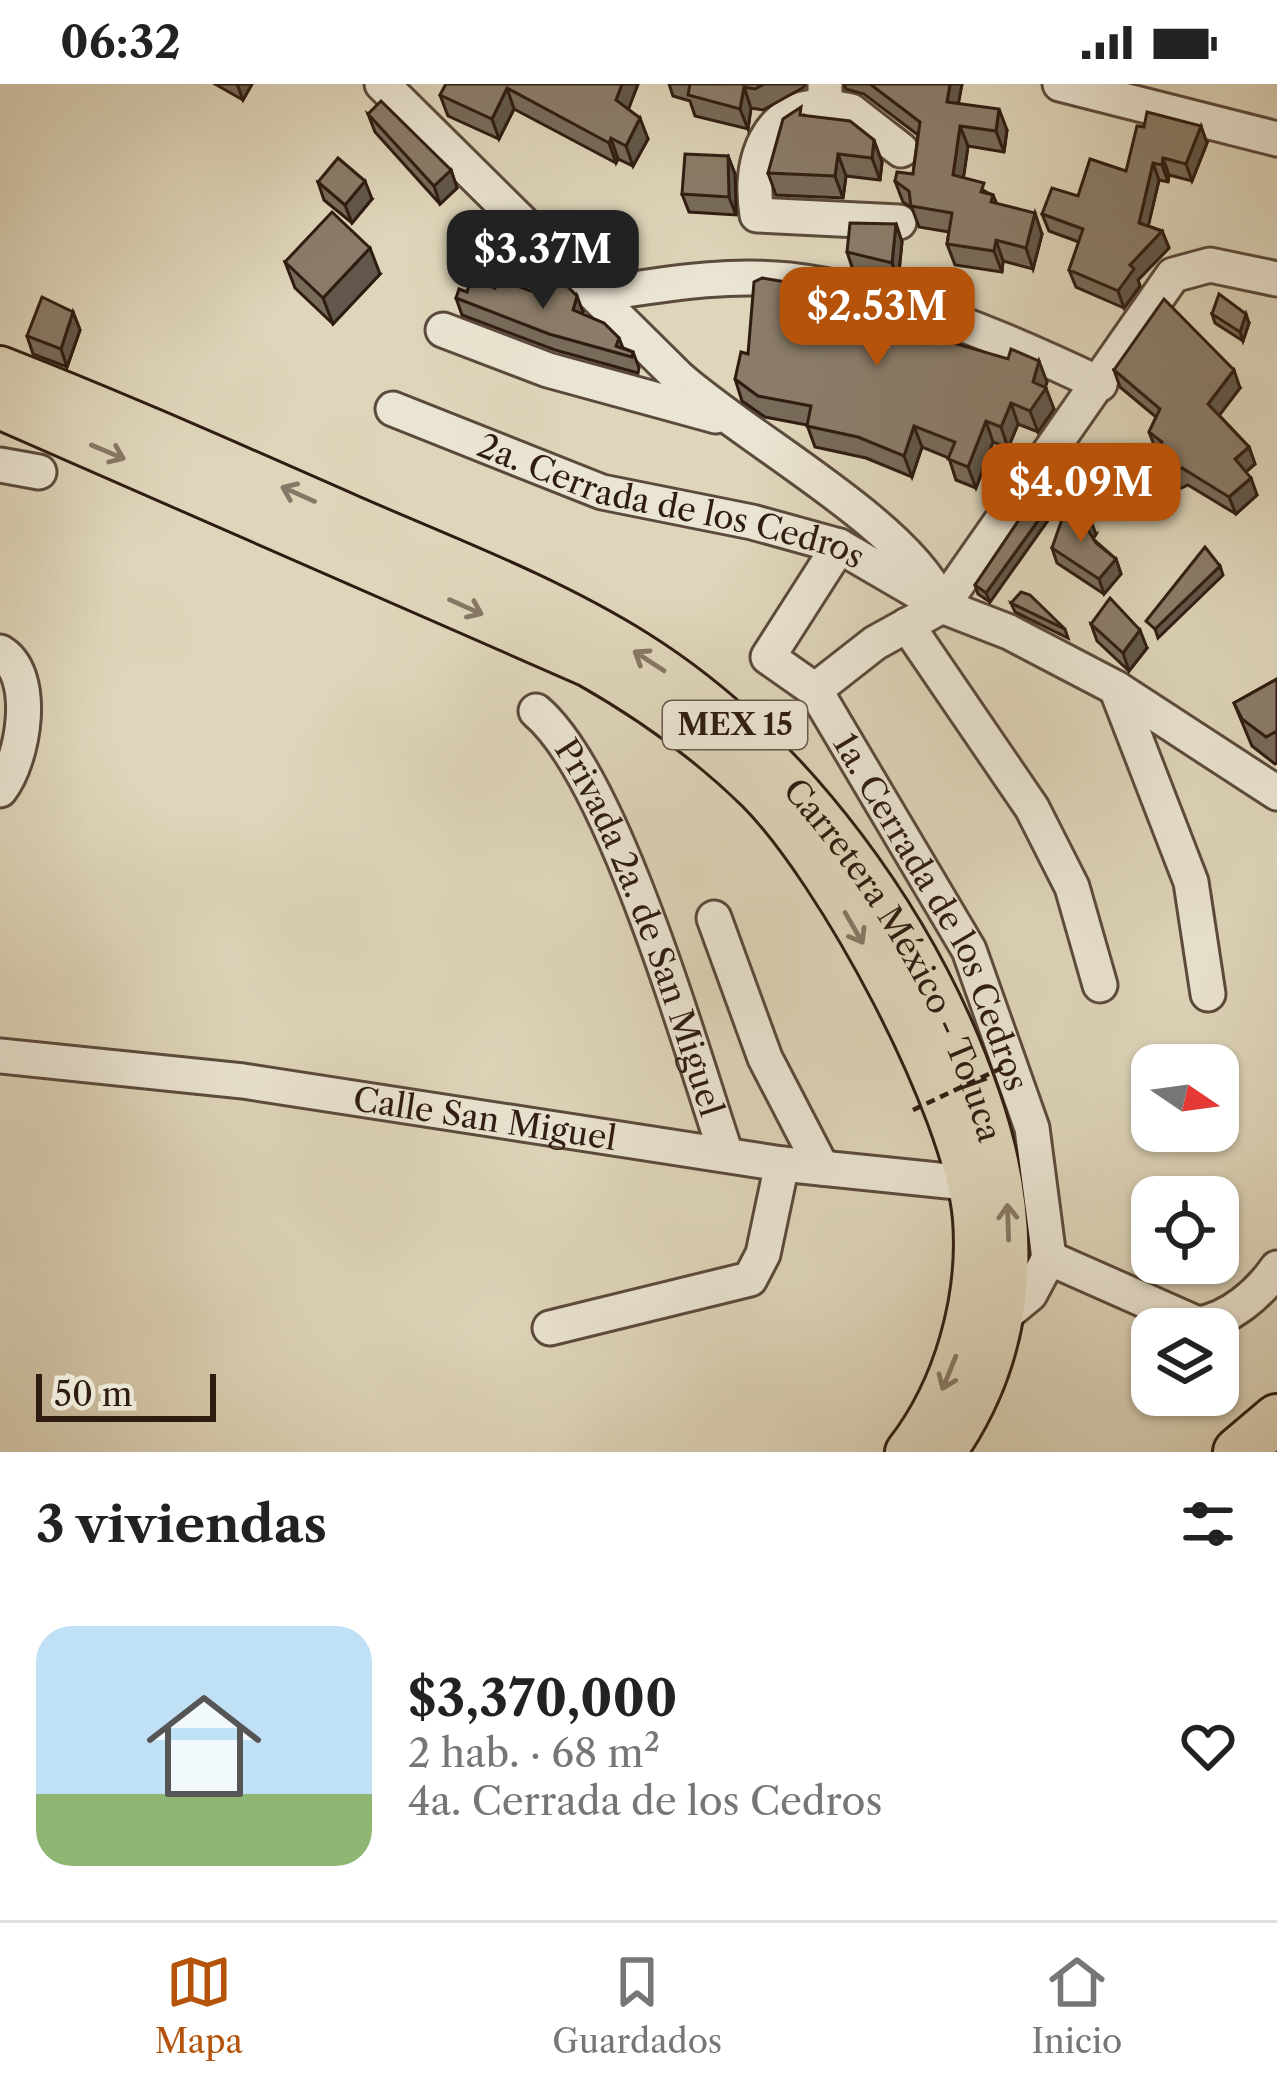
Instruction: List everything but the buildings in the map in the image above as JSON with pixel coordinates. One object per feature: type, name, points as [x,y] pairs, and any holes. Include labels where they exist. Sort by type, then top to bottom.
[{"type":"highway","points":[[1238,1452],[1277,1419]]},
{"type":"main road","name":"Carretera México - Toluca","points":[[0,368],[267,480],[598,630],[669,674],[750,739],[867,884],[964,1061],[1008,1205],[1001,1318],[978,1394],[944,1452]]},
{"type":"main road","name":"Carretera México - Toluca","points":[[0,407],[541,641],[629,688],[722,758],[761,794],[844,909],[940,1100],[967,1183],[976,1259],[960,1346],[946,1384],[907,1452]]},
{"type":"street","points":[[382,84],[724,418],[901,548],[942,606]]},
{"type":"street","points":[[1060,84],[1238,125],[1277,140]]},
{"type":"street","points":[[898,222],[757,215],[759,152],[772,127],[794,109],[825,95],[901,150]]},
{"type":"street","points":[[815,690],[942,606],[1173,275],[1210,265],[1277,279]]},
{"type":"street","points":[[598,295],[703,279],[789,280],[970,322],[1100,384]]},
{"type":"street","points":[[443,330],[548,370],[724,418]]},
{"type":"street","name":"2a. Cerrada de los Cedros","points":[[393,409],[602,492],[752,522],[839,546],[942,606],[1009,632],[1116,688],[1277,793]]},
{"type":"street","points":[[0,465],[39,472]]},
{"type":"street","name":"1a. Cerrada de los Cedros","points":[[839,546],[768,657],[815,690],[969,950],[1032,1128],[1049,1258]]},
{"type":"street","points":[[907,626],[1032,808],[1072,887],[1100,985]]},
{"type":"street","points":[[3,787],[16,750],[23,683],[5,655]]},
{"type":"street","points":[[1116,688],[1191,882],[1208,994]]},
{"type":"street","name":"Privada 2a. de San Miguel","points":[[536,711],[552,724],[596,801],[641,908],[726,1154]]},
{"type":"street","points":[[714,918],[765,1058],[822,1168]]},
{"type":"street","name":"Calle San Miguel","points":[[0,1056],[243,1081],[782,1165],[967,1183]]},
{"type":"street","points":[[550,1328],[750,1279],[763,1254],[782,1165]]},
{"type":"street","points":[[1001,1318],[1030,1294],[1049,1258],[1198,1324],[1218,1321],[1235,1309],[1277,1268]]},
{"type":"path","points":[[913,1110],[1008,1065]]}]
